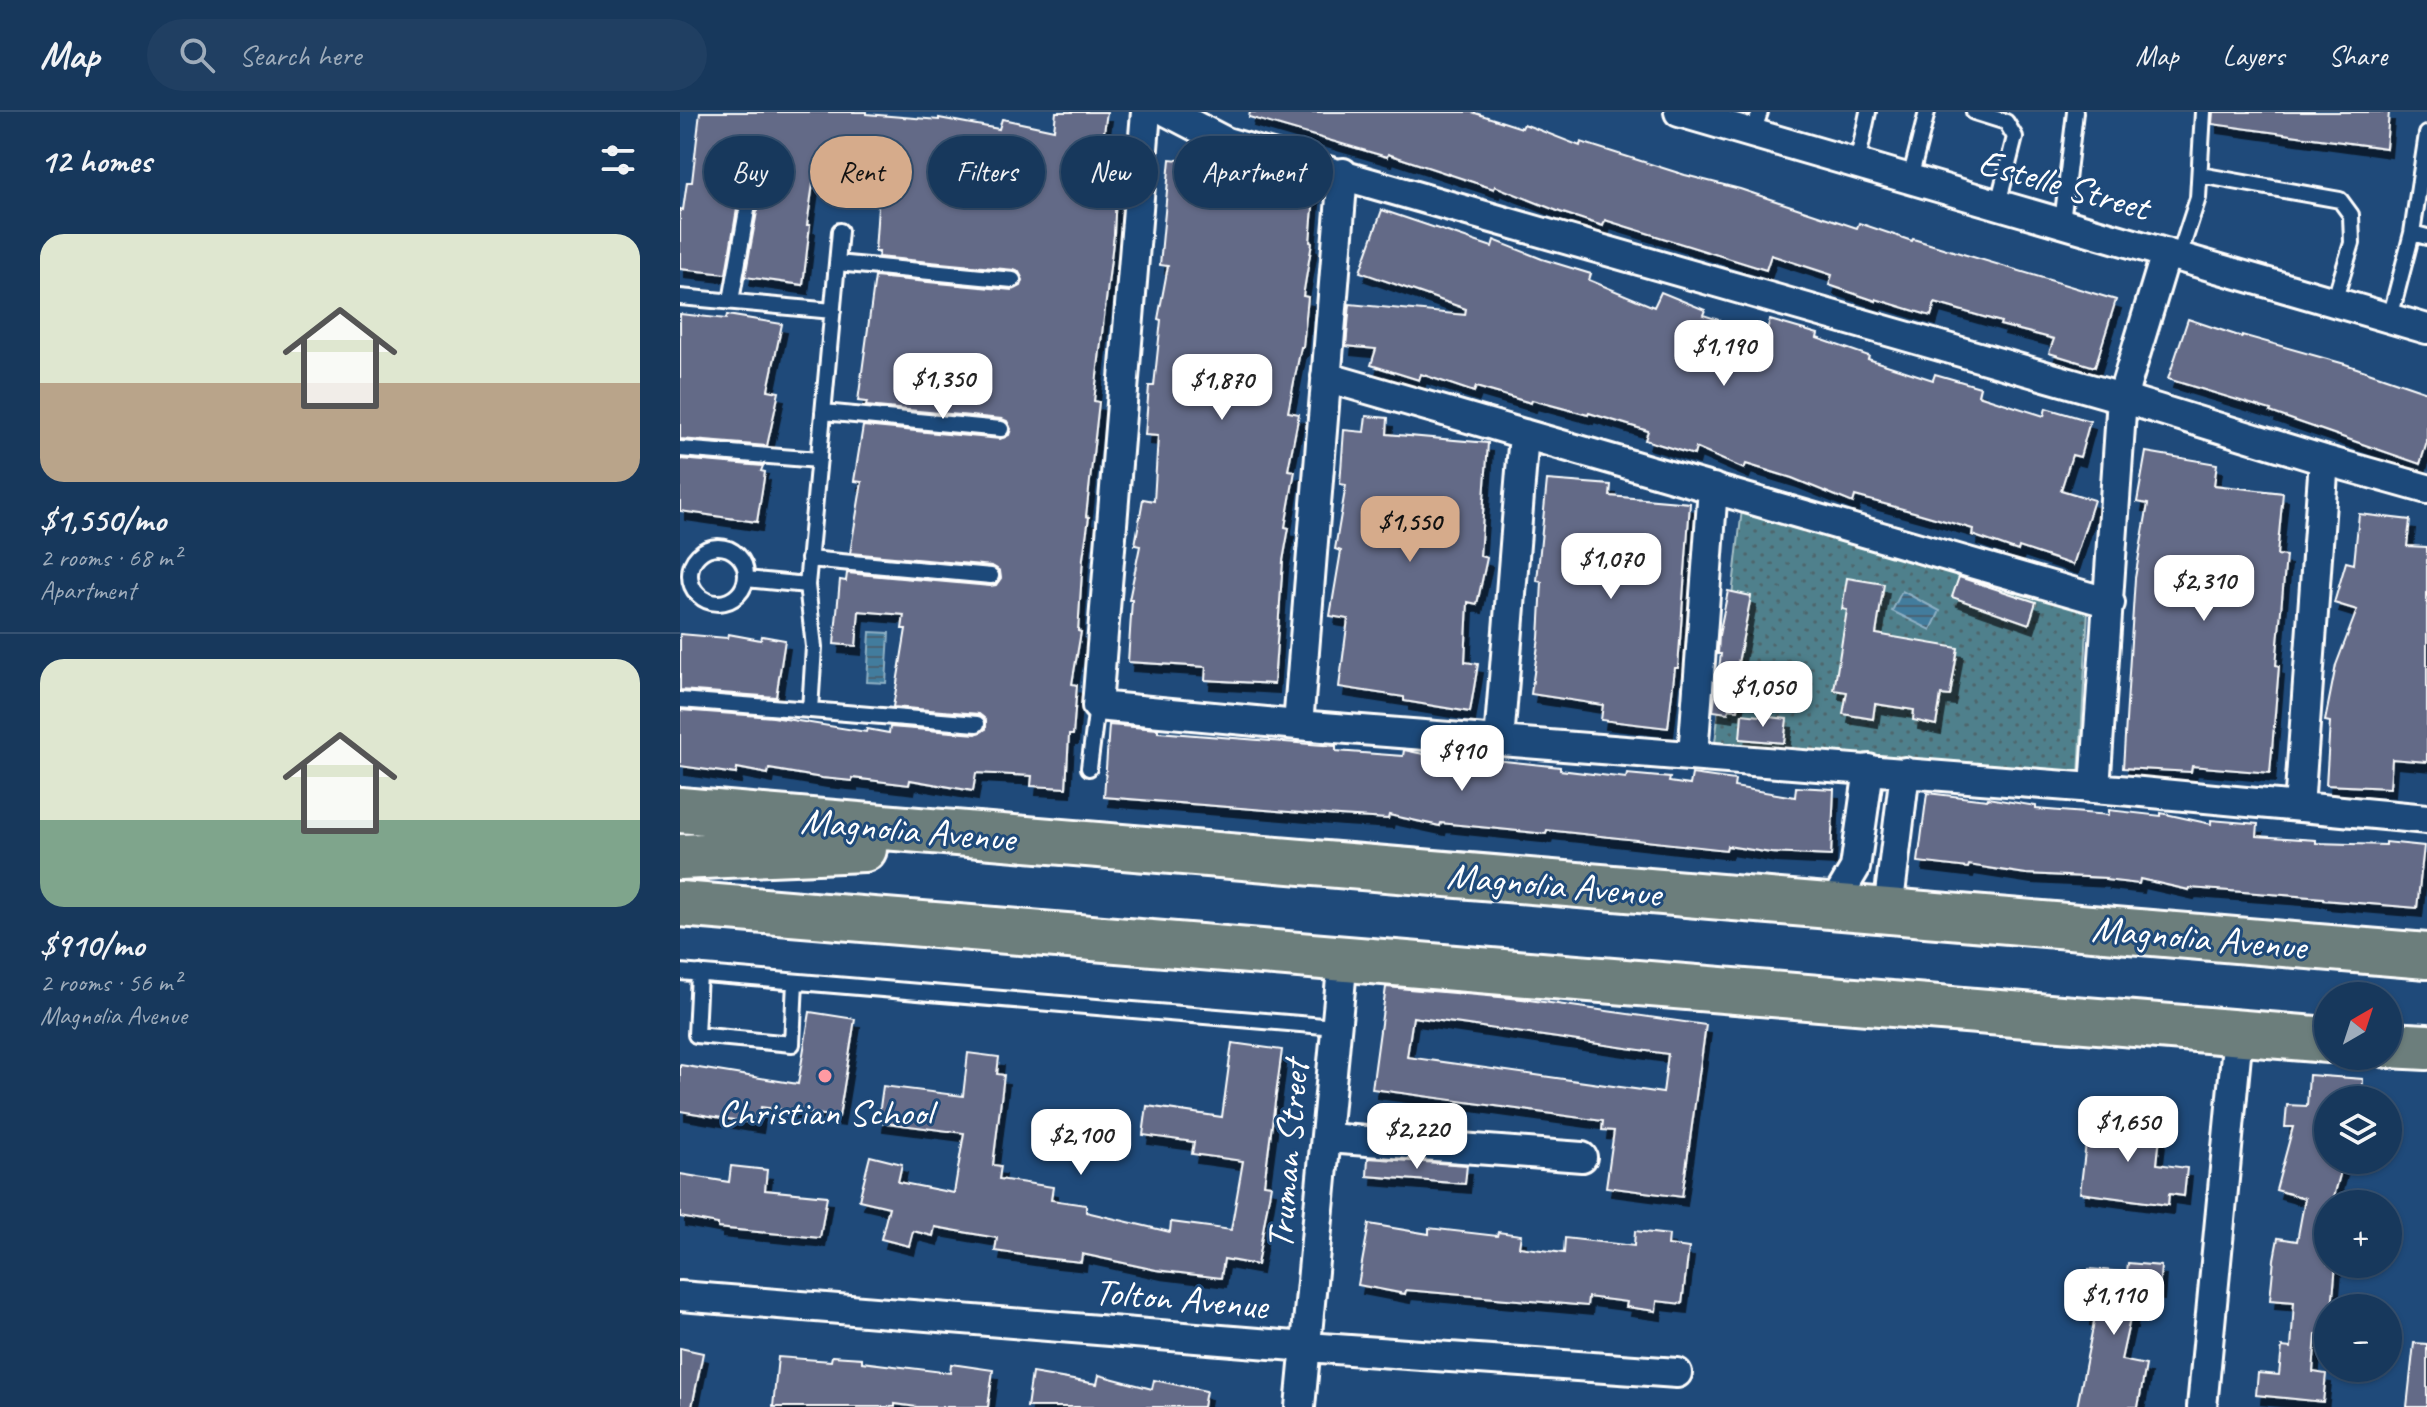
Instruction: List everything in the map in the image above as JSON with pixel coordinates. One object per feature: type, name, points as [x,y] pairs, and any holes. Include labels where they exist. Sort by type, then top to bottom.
[{"type":"main road","name":"Magnolia Avenue","points":[[680,810],[2427,956]]},
{"type":"main road","points":[[680,857],[1047,841]]},
{"type":"main road","points":[[680,904],[2314,1039]]},
{"type":"main road","points":[[2402,1046],[2427,1047]]},
{"type":"street","points":[[1146,112],[1097,706],[1298,725],[2095,788],[2427,819]]},
{"type":"street","points":[[1168,112],[1226,142],[2122,398],[2427,489]]},
{"type":"street","name":"Estelle Street","points":[[1679,112],[1756,123],[1857,164],[2427,329]]},
{"type":"street","points":[[1298,725],[1343,173]]},
{"type":"street","points":[[2095,788],[2122,398],[2172,255]]},
{"type":"street","points":[[1326,377],[2110,603]]},
{"type":"street","points":[[1499,741],[1524,434]]},
{"type":"street","points":[[2299,807],[2324,460]]},
{"type":"street","points":[[1693,755],[1713,488]]},
{"type":"street","points":[[1832,907],[1855,868],[1869,769]]},
{"type":"street","points":[[1888,910],[1905,772]]},
{"type":"street","name":"Truman Street","points":[[1300,1407],[1343,958]]},
{"type":"street","points":[[2202,1407],[2238,1034]]},
{"type":"street","points":[[1327,1138],[1582,1157]]},
{"type":"street","name":"Tolton Avenue","points":[[680,1296],[1307,1347],[1677,1373]]},
{"type":"lane","points":[[1857,164],[1868,112]]},
{"type":"lane","points":[[1910,179],[1927,112]]},
{"type":"lane","points":[[1974,112],[2006,122],[2015,137],[1998,204]]},
{"type":"lane","points":[[2062,223],[2075,112]]},
{"type":"lane","points":[[2172,255],[2198,198],[2203,112]]},
{"type":"lane","points":[[2390,318],[2420,235],[2427,134]]},
{"type":"lane","points":[[2200,175],[2340,200],[2351,215],[2352,243],[2334,302]]},
{"type":"lane","points":[[731,301],[747,208]]},
{"type":"lane","points":[[810,710],[814,647],[807,585],[840,231]]},
{"type":"lane","points":[[837,263],[1013,280]]},
{"type":"lane","points":[[680,297],[833,311]]},
{"type":"lane","points":[[823,412],[1001,429]]},
{"type":"lane","points":[[680,449],[819,460]]},
{"type":"lane","points":[[721,547],[730,549],[743,561],[746,579],[737,595],[720,603],[703,598],[686,582],[686,564],[704,551],[721,547]]},
{"type":"lane","points":[[809,559],[991,576]]},
{"type":"lane","points":[[746,579],[807,585]]},
{"type":"lane","points":[[680,700],[977,724]]},
{"type":"lane","points":[[1089,768],[1097,706]]},
{"type":"lane","points":[[680,972],[1336,1027]]},
{"type":"lane","points":[[699,973],[696,1035],[792,1044],[795,982]]},
{"type":"green space","points":[[1742,509],[2088,610],[2079,776],[1715,743]]},
{"type":"water","points":[[1902,591],[1940,611],[1931,630],[1892,611]]},
{"type":"water","points":[[870,632],[889,633],[886,683],[867,682]]},
{"type":"building","points":[[700,112],[866,112],[939,118],[999,129],[1002,119],[1054,130],[1056,112],[1107,112],[1103,136],[1061,136],[1061,208],[1115,208],[1094,401],[1099,402],[1086,516],[1089,517],[1078,631],[1081,632],[1072,684],[1077,685],[1073,735],[1069,735],[1066,788],[1031,786],[1032,776],[976,773],[973,791],[910,780],[909,785],[852,778],[852,781],[822,778],[769,769],[768,774],[737,768],[736,774],[680,766],[680,710],[773,717],[866,732],[867,729],[889,733],[890,727],[976,734],[986,729],[986,720],[979,714],[893,707],[906,629],[902,629],[904,615],[859,611],[856,646],[834,644],[840,580],[846,581],[847,573],[990,586],[996,585],[1001,578],[1000,571],[992,566],[850,553],[862,482],[854,481],[863,426],[1000,439],[1009,435],[1011,429],[1002,419],[866,406],[867,402],[858,401],[875,277],[1012,290],[1021,286],[1023,280],[1014,270],[878,257],[879,252],[875,252],[878,208],[912,208],[912,136],[810,136],[807,225],[810,225],[803,285],[745,277],[758,208],[794,208],[794,136],[704,136],[704,208],[737,208],[726,274],[680,269],[680,209],[683,210],[687,182],[692,182]]},
{"type":"building","points":[[1250,112],[1472,112],[1522,128],[1524,124],[1580,146],[1581,142],[1740,189],[1857,228],[1859,223],[2116,300],[2095,367],[2049,353],[2054,339],[2000,325],[2001,322],[1935,303],[1931,316],[1829,285],[1832,275],[1771,255],[1766,270],[1605,220],[1603,226],[1495,186],[1494,189],[1388,154],[1387,157],[1333,141],[1333,136],[1315,136],[1249,117]]},
{"type":"building","points":[[2213,112],[2389,112],[2386,148],[2212,124]]},
{"type":"building","points":[[1170,159],[1174,159],[1174,208],[1313,208],[1312,243],[1303,296],[1308,297],[1303,347],[1288,412],[1299,414],[1288,470],[1295,471],[1285,527],[1289,528],[1283,561],[1274,684],[1205,680],[1206,667],[1128,662],[1132,600],[1129,600],[1140,546],[1135,545],[1143,499],[1154,501],[1158,436],[1145,435],[1149,386],[1154,386],[1161,320],[1158,319],[1168,266],[1160,265]]},
{"type":"building","points":[[1382,210],[1492,247],[1494,240],[1591,274],[1589,280],[1654,307],[1661,292],[1705,310],[1703,315],[1765,335],[1770,320],[1818,334],[1817,338],[1869,356],[1868,359],[1933,380],[1935,374],[1980,387],[1978,395],[2044,416],[2046,408],[2090,421],[2080,457],[2072,455],[2061,490],[2094,500],[2073,565],[2019,547],[2018,551],[1972,535],[1973,529],[1914,512],[1855,496],[1853,503],[1792,478],[1746,464],[1744,469],[1696,448],[1694,455],[1645,440],[1648,431],[1589,413],[1532,400],[1531,403],[1476,387],[1474,392],[1421,374],[1419,380],[1371,365],[1376,349],[1346,346],[1350,304],[1465,315],[1466,309],[1360,272]]},
{"type":"building","points":[[680,314],[726,319],[727,315],[782,324],[768,390],[779,392],[767,446],[680,439]]},
{"type":"building","points":[[2188,319],[2242,337],[2345,364],[2427,392],[2427,442],[2420,464],[2271,410],[2168,379]]},
{"type":"building","points":[[1366,416],[1388,418],[1387,434],[1488,443],[1480,556],[1487,558],[1477,604],[1468,602],[1465,662],[1478,664],[1470,712],[1339,687],[1348,619],[1330,616],[1341,551],[1335,549],[1346,485],[1340,484],[1344,430],[1364,432]]},
{"type":"building","points":[[2146,452],[2217,464],[2214,485],[2283,493],[2277,555],[2286,556],[2270,773],[2192,766],[2191,772],[2123,768],[2135,578],[2148,504],[2137,502]]},
{"type":"building","points":[[680,459],[763,466],[761,471],[765,472],[757,522],[680,511]]},
{"type":"building","points":[[1547,480],[1611,485],[1610,496],[1690,503],[1678,668],[1675,668],[1668,728],[1601,720],[1603,705],[1531,694],[1539,638],[1542,582],[1537,581]]},
{"type":"building","points":[[2359,514],[2410,520],[2407,546],[2427,547],[2427,762],[2392,759],[2390,788],[2326,785],[2330,722],[2325,721],[2336,665],[2357,610],[2334,603],[2346,562],[2354,564]]},
{"type":"building","points":[[1959,577],[2036,602],[2029,624],[1952,597]]},
{"type":"building","points":[[1847,578],[1884,584],[1876,634],[1958,648],[1950,696],[1941,695],[1936,725],[1913,720],[1914,710],[1875,704],[1873,719],[1843,714],[1847,692],[1834,690],[1847,610],[1842,609]]},
{"type":"building","points":[[1728,591],[1751,596],[1737,668],[1743,668],[1738,710],[1729,709],[1728,713],[1713,711],[1721,654],[1718,654],[1719,635]]},
{"type":"building","points":[[680,634],[727,638],[728,634],[761,640],[762,636],[785,640],[776,697],[680,690]]},
{"type":"building","points":[[1742,714],[1787,719],[1784,743],[1740,739]]},
{"type":"building","points":[[1109,725],[1158,729],[1158,732],[1336,746],[1336,751],[1403,756],[1404,750],[1457,761],[1457,757],[1560,767],[1560,770],[1626,778],[1627,774],[1670,778],[1669,782],[1690,785],[1692,774],[1735,780],[1734,787],[1795,797],[1796,787],[1834,789],[1831,856],[1771,853],[1727,846],[1726,850],[1547,830],[1546,834],[1441,823],[1440,826],[1389,815],[1388,819],[1339,816],[1104,797]]},
{"type":"building","points":[[1927,793],[1988,798],[2036,806],[2036,809],[2109,815],[2109,810],[2161,816],[2161,813],[2211,824],[2211,820],[2258,824],[2257,836],[2316,840],[2316,843],[2386,845],[2386,842],[2424,846],[2417,908],[2323,898],[2189,890],[2140,879],[2139,884],[2106,878],[2026,874],[1969,865],[1968,868],[1918,862]]},
{"type":"building","points":[[1386,987],[1522,999],[1706,1025],[1682,1197],[1606,1187],[1614,1131],[1602,1130],[1603,1121],[1372,1089]],"holes":[[[1413,1017],[1668,1054],[1663,1093],[1407,1057]]]},
{"type":"building","points":[[810,1012],[855,1019],[839,1117],[761,1107],[758,1124],[680,1111],[680,1065],[798,1084]]},
{"type":"building","points":[[1232,1043],[1282,1050],[1264,1184],[1271,1185],[1257,1265],[1224,1259],[1221,1278],[1156,1270],[1082,1254],[1081,1262],[1043,1258],[995,1251],[997,1238],[935,1227],[933,1236],[913,1231],[909,1246],[881,1239],[889,1207],[859,1200],[870,1156],[902,1164],[898,1182],[954,1193],[964,1133],[878,1122],[883,1086],[963,1096],[968,1053],[999,1057],[997,1074],[1004,1075],[993,1165],[1001,1166],[999,1179],[1053,1187],[1051,1200],[1086,1205],[1086,1212],[1170,1232],[1171,1222],[1231,1230],[1243,1161],[1192,1154],[1194,1142],[1143,1135],[1147,1106],[1222,1117]]},
{"type":"building","points":[[2309,1075],[2363,1079],[2363,1086],[2314,1086],[2314,1174],[2340,1174],[2336,1190],[2314,1190],[2314,1278],[2335,1278],[2333,1294],[2314,1294],[2313,1372],[2314,1382],[2325,1382],[2323,1402],[2256,1395],[2258,1373],[2279,1375],[2282,1347],[2291,1348],[2294,1302],[2270,1300],[2278,1238],[2297,1241],[2305,1198],[2276,1190],[2293,1127],[2285,1127],[2287,1105],[2307,1106]]},
{"type":"building","points":[[2089,1118],[2161,1127],[2157,1164],[2187,1168],[2184,1196],[2169,1194],[2168,1205],[2080,1193]]},
{"type":"building","points":[[1368,1158],[1467,1165],[1465,1184],[1367,1176]]},
{"type":"building","points":[[731,1166],[767,1170],[765,1190],[827,1196],[820,1238],[718,1228],[718,1224],[680,1217],[680,1174],[729,1182]]},
{"type":"building","points":[[1369,1224],[1429,1234],[1429,1228],[1497,1236],[1498,1232],[1521,1235],[1519,1247],[1564,1253],[1565,1238],[1634,1246],[1635,1231],[1669,1235],[1668,1245],[1689,1248],[1682,1304],[1657,1301],[1656,1311],[1626,1307],[1627,1302],[1588,1297],[1587,1306],[1406,1290],[1405,1294],[1358,1285]]},
{"type":"building","points":[[2128,1263],[2161,1266],[2159,1291],[2135,1289],[2132,1319],[2121,1360],[2146,1365],[2138,1407],[2077,1407],[2095,1317],[2085,1316],[2089,1269],[2127,1272]]},
{"type":"building","points":[[2414,1343],[2427,1344],[2427,1407],[2407,1407]]},
{"type":"building","points":[[680,1348],[703,1353],[692,1407],[680,1407]]},
{"type":"building","points":[[832,1356],[950,1373],[951,1364],[993,1370],[988,1407],[895,1404],[895,1407],[773,1407],[778,1357],[831,1361]]},
{"type":"building","points":[[1032,1373],[1097,1384],[1099,1375],[1152,1389],[1154,1380],[1206,1391],[1203,1407],[1027,1407]]},
{"type":"place","name":"Christian School","points":[[825,1076]]}]
